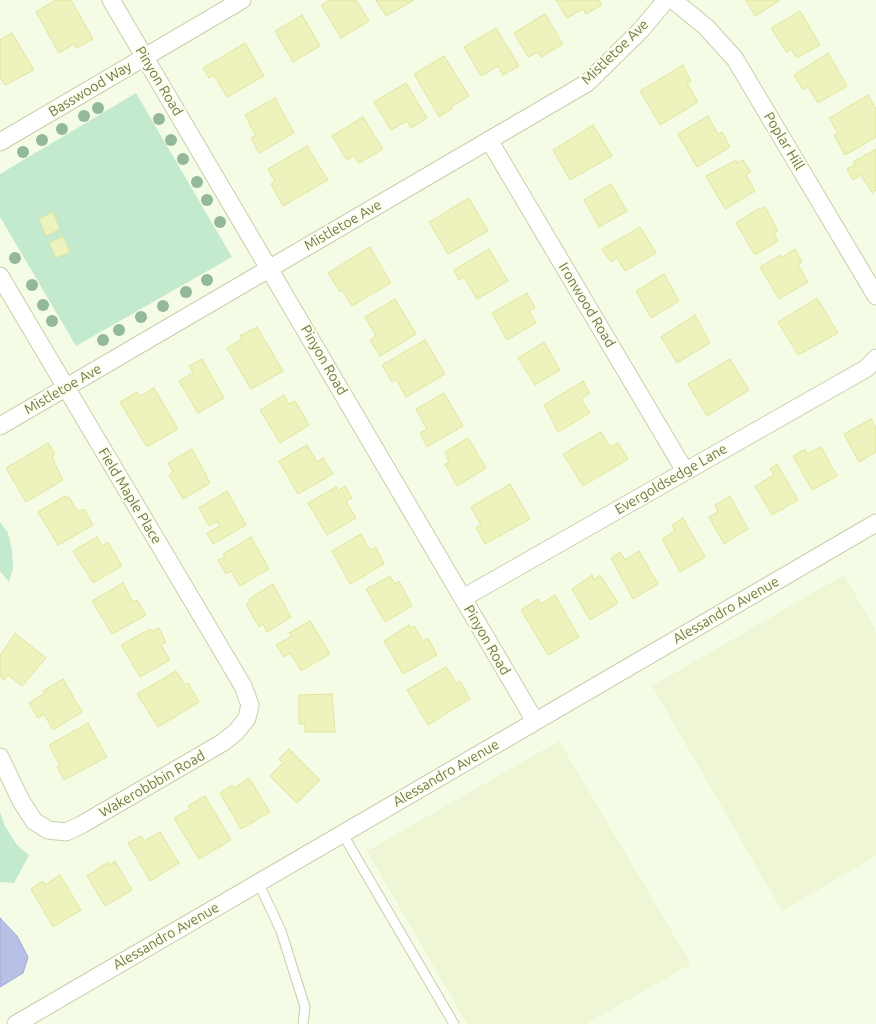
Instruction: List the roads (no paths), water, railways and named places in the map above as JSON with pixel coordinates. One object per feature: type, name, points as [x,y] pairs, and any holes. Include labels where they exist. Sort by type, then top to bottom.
[{"type":"street","name":"Pinyon Road","points":[[111,0],[270,268],[535,721]]},
{"type":"street","name":"Basswood Way","points":[[0,142],[242,0]]},
{"type":"street","name":"Mistletoe Ave","points":[[0,426],[588,83],[641,30],[666,0]]},
{"type":"street","name":"Poplar Hill","points":[[674,0],[706,27],[735,59],[876,296]]},
{"type":"street","name":"Ironwood Road","points":[[490,140],[685,471]]},
{"type":"street","name":"Field Maple Place","points":[[0,276],[243,686],[250,705],[247,718]]},
{"type":"street","name":"Evergoldsedge Lane","points":[[463,598],[867,368],[876,358]]},
{"type":"street","name":"Alessandro Avenue","points":[[16,1024],[876,523]]},
{"type":"street","name":"Wakerobbbin Road","points":[[0,757],[21,801],[34,821],[48,830],[66,832],[81,825],[222,743],[236,732],[247,718]]},
{"type":"lane","points":[[342,833],[454,1024]]},
{"type":"lane","points":[[258,882],[281,931],[295,973],[305,1007],[303,1024]]},
{"type":"water","points":[[0,918],[17,936],[28,957],[23,973],[0,987]]}]
